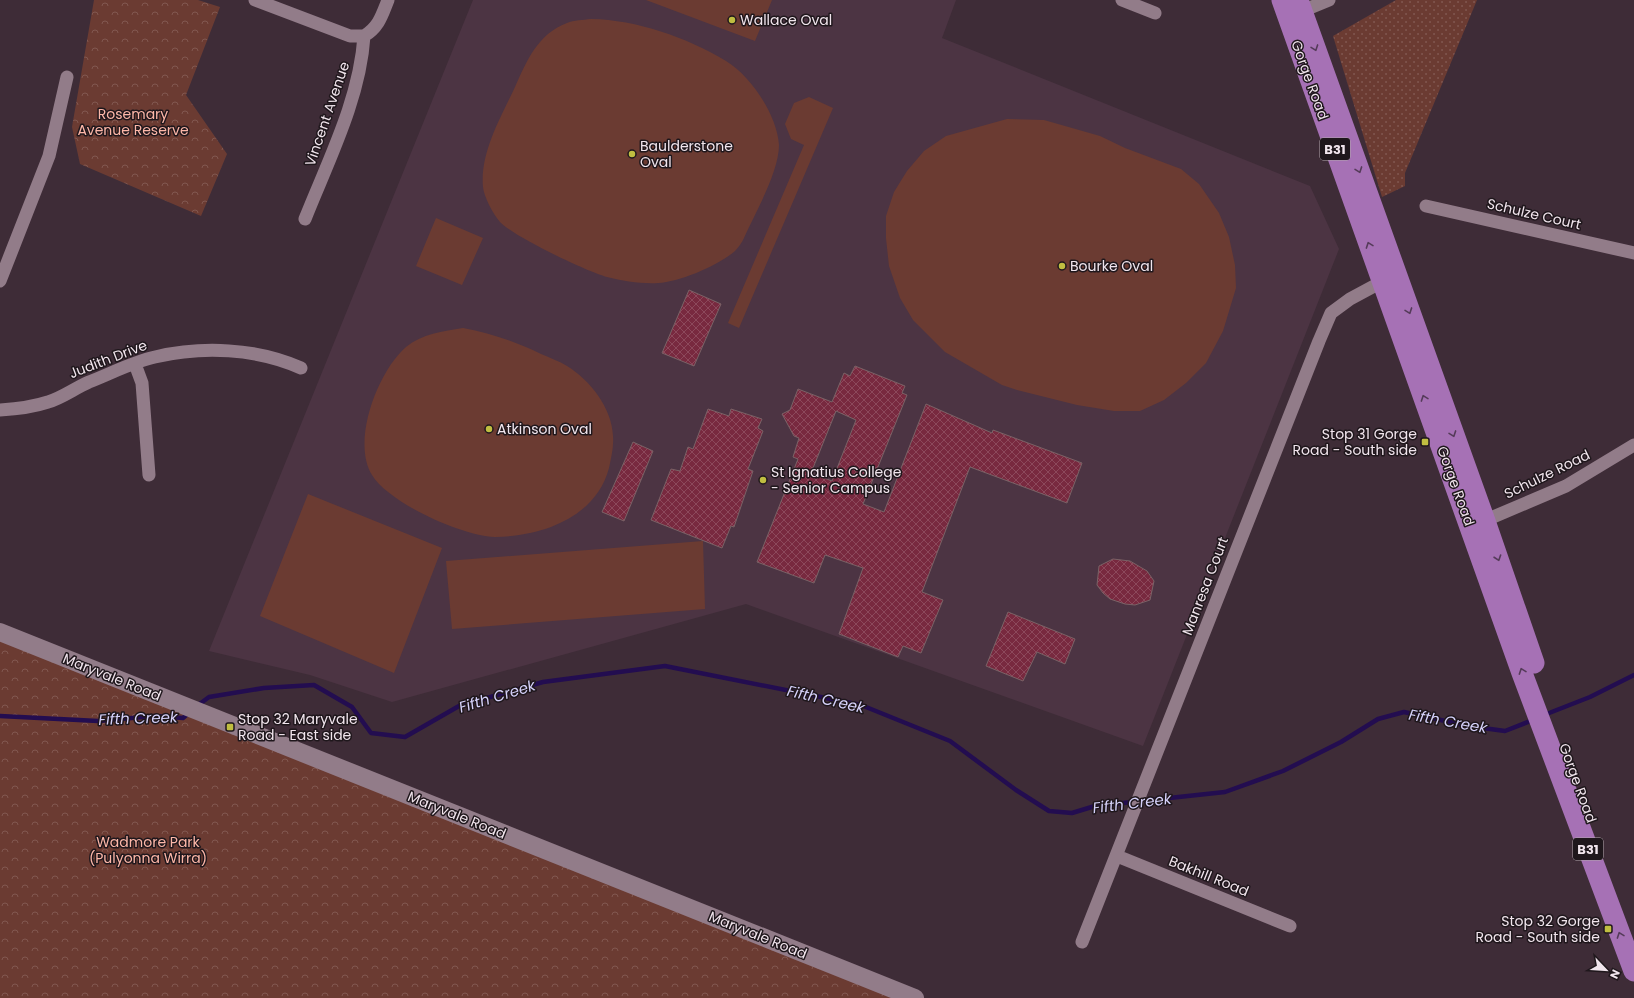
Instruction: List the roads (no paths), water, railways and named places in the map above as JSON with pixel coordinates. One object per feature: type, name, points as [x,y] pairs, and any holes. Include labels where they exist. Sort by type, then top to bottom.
[{"type":"main road","name":"Gorge Road","points":[[1292,7],[1478,524],[1634,971]]},
{"type":"main road","name":"Maryvale Road","points":[[0,632],[915,998]]},
{"type":"main road","name":"Gorge Road","points":[[1545,714],[1634,932]]},
{"type":"street","points":[[256,0],[350,36],[364,36],[374,30],[388,0]]},
{"type":"street","points":[[1122,0],[1155,13]]},
{"type":"street","points":[[1292,7],[1329,0]]},
{"type":"street","name":"Vincent Avenue","points":[[305,219],[353,97],[363,61],[364,36]]},
{"type":"street","points":[[0,280],[49,156],[67,77]]},
{"type":"street","name":"Schulze Court","points":[[1426,206],[1634,253]]},
{"type":"street","name":"Manresa Court","points":[[1082,942],[1331,313],[1350,299],[1389,278]]},
{"type":"street","name":"Judith Drive","points":[[0,410],[21,408],[49,402],[81,386],[155,357],[209,351],[252,353],[270,356],[301,368]]},
{"type":"street","points":[[134,364],[142,383],[149,475]]},
{"type":"street","name":"Schulze Road","points":[[1478,524],[1566,486],[1634,445]]},
{"type":"street","name":"Bakhill Road","points":[[1117,856],[1290,926]]},
{"type":"waterway","name":"Fifth Creek","points":[[197,706],[209,697],[264,688],[314,685],[352,707],[371,733],[405,737],[459,706],[543,682],[665,666],[861,705],[950,741],[1016,790],[1049,811],[1072,813],[1095,806],[1225,792],[1283,771],[1341,742],[1378,719],[1404,712],[1468,726],[1505,731],[1533,720]]},
{"type":"waterway","name":"Fifth Creek","points":[[1544,715],[1590,697],[1634,675]]},
{"type":"waterway","name":"Fifth Creek","points":[[0,716],[98,721],[155,716],[183,718],[190,712]]},
{"type":"place","name":"Wallace Oval","points":[[732,20]]},
{"type":"place","name":"Baulderstone Oval","points":[[632,154]]},
{"type":"place","name":"Bourke Oval","points":[[1062,266]]},
{"type":"place","name":"Atkinson Oval","points":[[489,429]]},
{"type":"place","name":"Stop 31 Gorge Road - South side","points":[[1425,442]]},
{"type":"place","name":"St Ignatius College - Senior Campus","points":[[763,480]]},
{"type":"place","name":"Stop 32 Maryvale Road - East side","points":[[230,727]]},
{"type":"place","name":"Stop 32 Gorge Road - South side","points":[[1608,929]]},
{"type":"park label","name":"Rosemary Avenue Reserve","points":[[133,122]]},
{"type":"park label","name":"Wadmore Park (Pulyonna Wirra)","points":[[148,850]]}]
